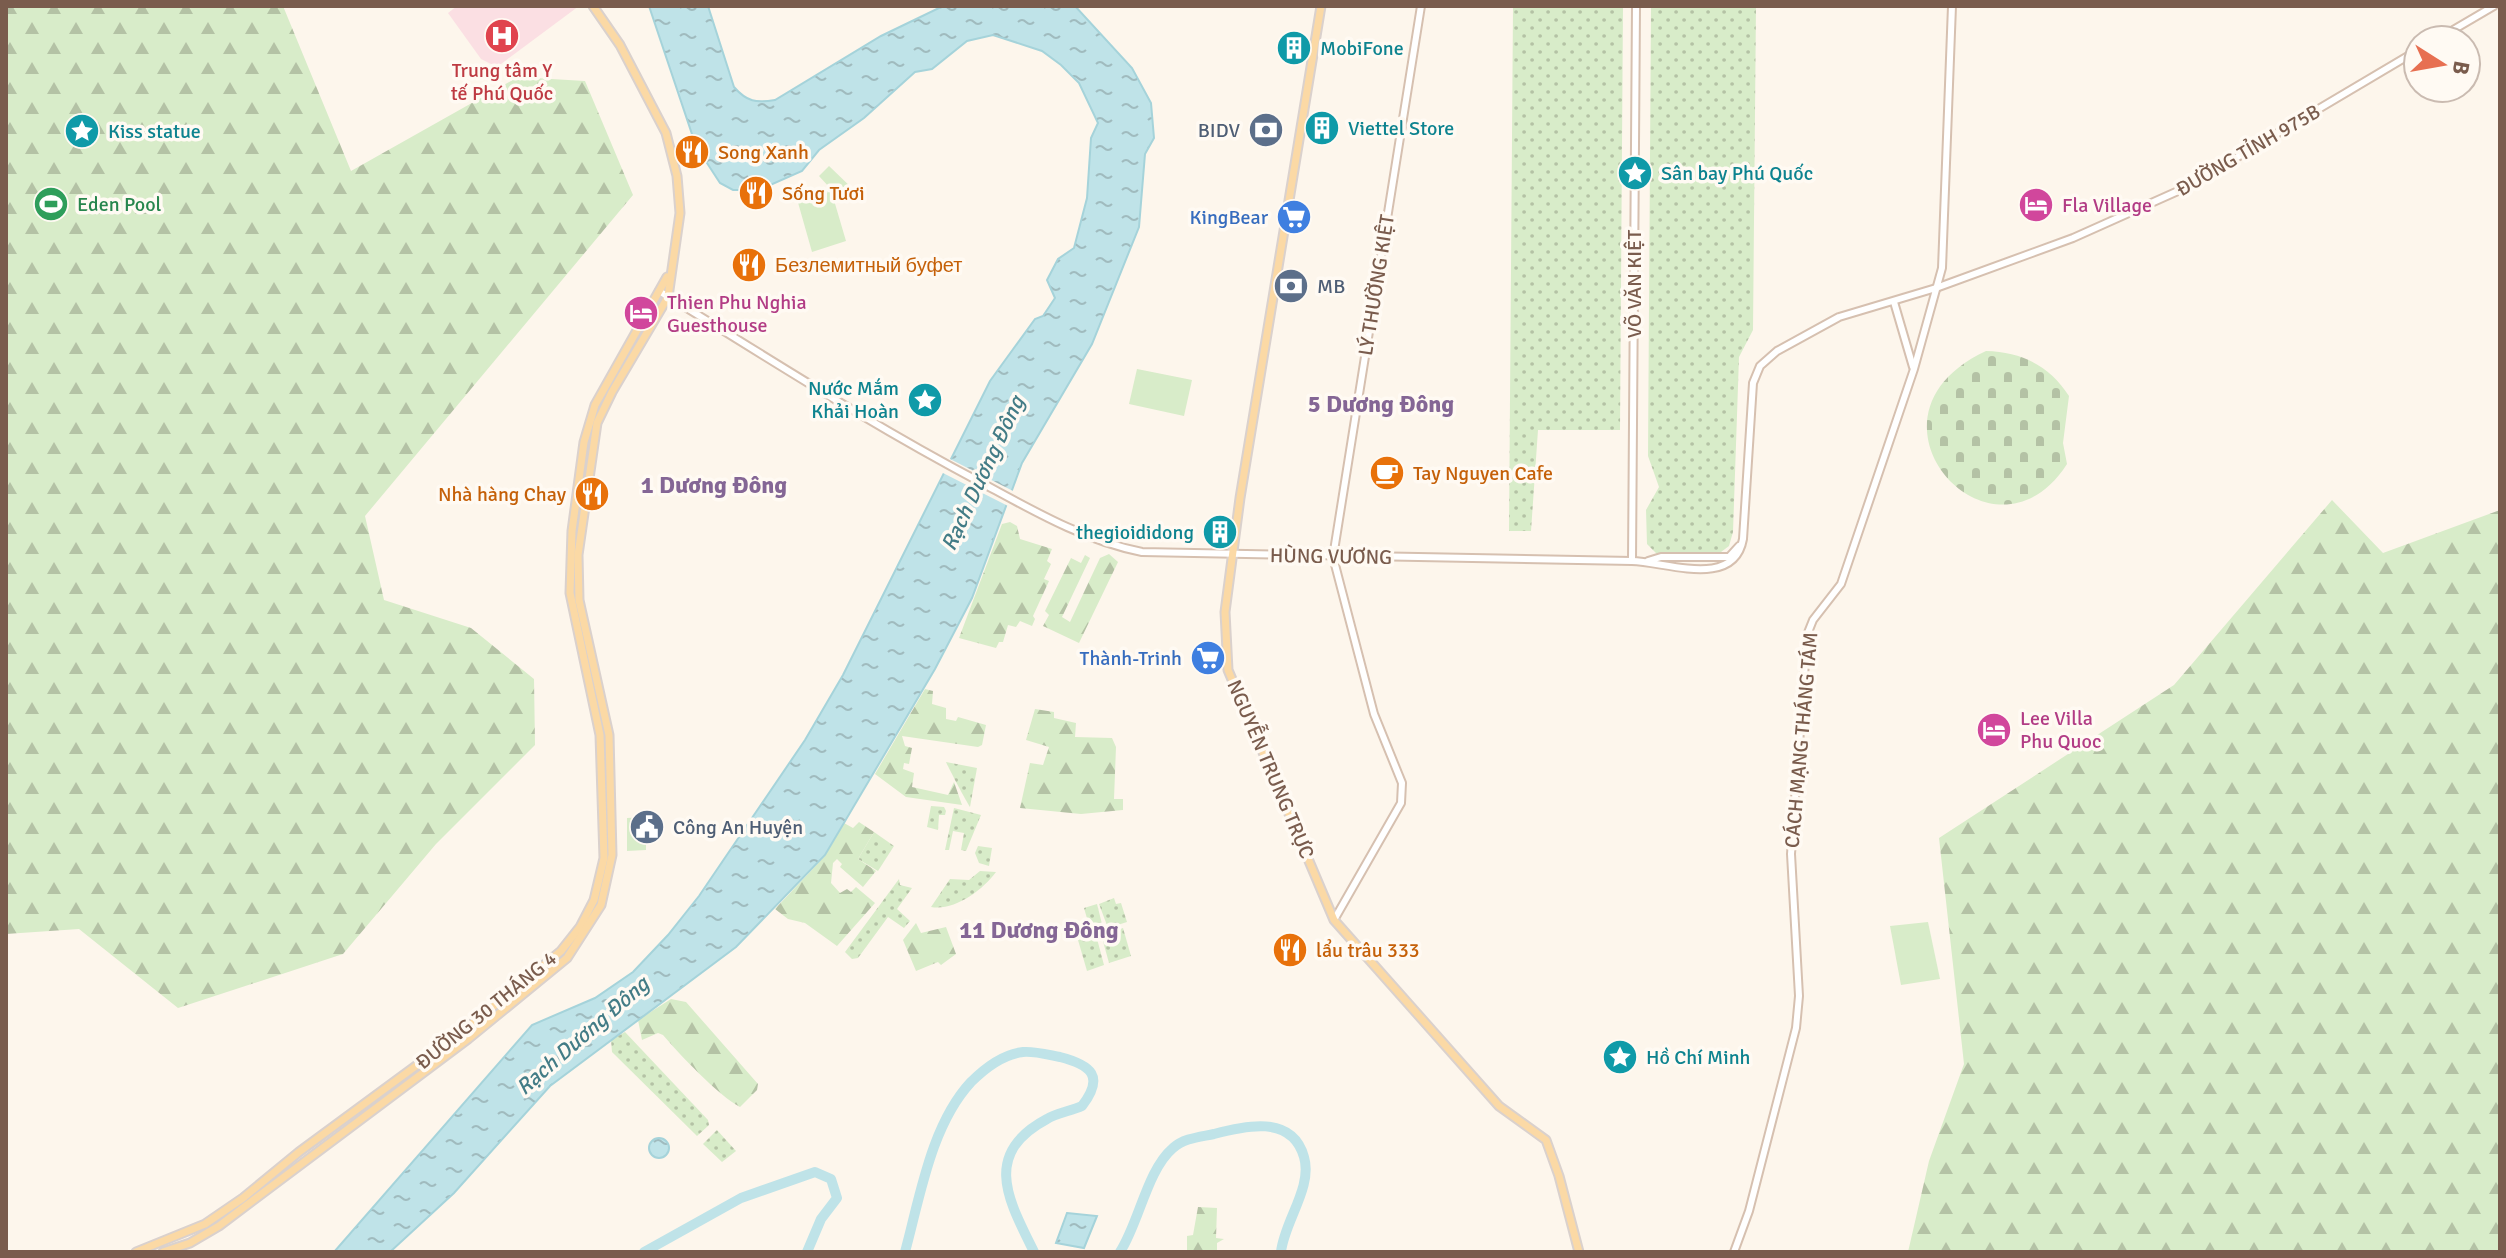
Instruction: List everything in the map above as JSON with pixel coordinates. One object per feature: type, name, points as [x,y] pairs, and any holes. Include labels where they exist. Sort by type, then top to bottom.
[{"type":"main road","name":"ĐƯỜNG 30 THÁNG 4","points":[[593,6],[620,45],[668,142],[677,176],[680,213],[668,297],[589,419],[577,531],[575,600],[600,741],[608,858]]},
{"type":"main road","name":"NGUYỄN TRUNG TRỰC","points":[[1321,6],[1233,553],[1225,619],[1228,670],[1334,920],[1499,1106],[1546,1140],[1579,1252]]},
{"type":"main road","name":"ĐƯỜNG 30 THÁNG 4","points":[[577,531],[597,423],[670,271]]},
{"type":"main road","points":[[589,419],[597,423]]},
{"type":"main road","name":"ĐƯỜNG 30 THÁNG 4","points":[[163,1252],[190,1243],[362,1119],[564,954],[594,900],[608,858],[609,740],[575,600]]},
{"type":"main road","points":[[600,741],[609,740]]},
{"type":"main road","name":"ĐƯỜNG 30 THÁNG 4","points":[[136,1252],[205,1224],[245,1202],[357,1111],[465,1035]]},
{"type":"main road","points":[[357,1111],[362,1119]]},
{"type":"street","name":"LÝ THƯỜNG KIỆT","points":[[1334,920],[1397,813],[1402,783],[1374,714],[1333,557],[1421,6]]},
{"type":"street","name":"VÕ VĂN KIỆT","points":[[1632,561],[1636,6]]},
{"type":"street","name":"CÁCH MẠNG THÁNG TÁM","points":[[1734,1252],[1749,1211],[1796,1028],[1798,980],[1791,854],[1807,635],[1813,620],[1841,584],[1914,369],[1942,268],[1952,6]]},
{"type":"street","points":[[2463,24],[2494,6]]},
{"type":"street","name":"ĐƯỜNG TỈNH 975B","points":[[1936,288],[2073,238],[2187,187],[2402,59]]},
{"type":"street","name":"HÙNG VƯƠNG","points":[[668,297],[808,387],[932,457],[1024,506],[1113,546],[1142,552],[1647,562],[1661,557],[1729,557],[1743,539],[1754,375],[1777,351],[1822,324],[1936,288]]},
{"type":"street","points":[[659,291],[668,297]]},
{"type":"street","points":[[1894,302],[1914,369]]},
{"type":"shaded area","name":"Trung tâm Y tế Phú Quốc","points":[[457,6],[579,6],[497,67],[481,59],[448,13]]},
{"type":"green space","points":[[6,6],[283,6],[351,171],[518,77],[585,81],[633,195],[365,516],[384,600],[471,628],[534,679],[535,745],[436,844],[343,954],[178,1008],[79,929],[6,934]]},
{"type":"green space","points":[[1513,6],[1623,6],[1620,430],[1538,430],[1531,531],[1509,531]]},
{"type":"green space","points":[[1651,6],[1756,6],[1753,330],[1739,357],[1733,532],[1729,546],[1721,552],[1657,554],[1647,544],[1646,510],[1659,487],[1648,456]]},
{"type":"green space","points":[[829,166],[855,191],[845,202],[831,190],[846,241],[812,252],[797,199],[830,188],[819,176]]},
{"type":"green space","points":[[1986,351],[2011,354],[2034,363],[2053,376],[2069,396],[2063,443],[2067,464],[2036,495],[2003,505],[1971,497],[1946,476],[1930,446],[1928,413],[1946,380]]},
{"type":"green space","points":[[1137,369],[1192,380],[1184,416],[1129,404]]},
{"type":"green space","points":[[2332,500],[2383,553],[2500,510],[2500,1252],[1908,1252],[1929,1161],[1964,1064],[1939,838],[2174,685]]},
{"type":"green space","points":[[1010,522],[1017,526],[1020,539],[1052,549],[1047,561],[1051,564],[1044,579],[1049,581],[1033,616],[1032,626],[1020,621],[1016,627],[1008,625],[1003,642],[999,642],[996,648],[959,638],[1002,524]]},
{"type":"green space","points":[[1109,554],[1118,562],[1079,643],[1043,626],[1049,615],[1045,611],[1071,558],[1081,563],[1085,555],[1090,558],[1062,617],[1070,622],[1100,558]]},
{"type":"green space","points":[[925,689],[933,691],[932,704],[946,708],[946,719],[956,721],[958,717],[986,725],[982,745],[978,747],[902,736],[905,746],[912,748],[909,764],[904,763],[903,769],[914,773],[912,787],[948,795],[954,782],[962,805],[906,797],[875,774]]},
{"type":"green space","points":[[1035,709],[1054,712],[1054,718],[1076,723],[1075,737],[1112,738],[1116,747],[1114,799],[1123,799],[1123,810],[1081,814],[1020,808],[1030,763],[1043,765],[1049,747],[1026,740]]},
{"type":"green space","points":[[946,762],[977,768],[970,807],[958,785]]},
{"type":"green space","points":[[931,806],[944,807],[946,811],[945,815],[939,815],[938,830],[927,827]]},
{"type":"green space","points":[[954,808],[981,815],[966,851],[961,850],[964,833],[953,831],[949,850],[945,850]]},
{"type":"green space","points":[[646,817],[646,850],[627,851],[627,818]]},
{"type":"green space","points":[[859,822],[874,832],[858,859],[876,871],[863,887],[840,867],[842,864],[837,859],[833,863],[831,883],[840,893],[847,889],[851,892],[856,887],[875,903],[837,946],[805,923],[788,919],[775,909],[825,856],[844,823],[853,828]]},
{"type":"green space","points":[[874,832],[894,846],[878,871],[858,859]]},
{"type":"green space","points":[[978,846],[992,848],[989,866],[979,863],[975,853]]},
{"type":"green space","points":[[980,871],[996,872],[983,886],[958,903],[931,907],[950,879],[969,880]]},
{"type":"green space","points":[[899,879],[900,885],[912,888],[897,909],[910,921],[904,928],[888,917],[858,958],[852,959],[845,952]]},
{"type":"green space","points":[[1114,898],[1116,904],[1121,903],[1127,922],[1108,928],[1099,904]]},
{"type":"green space","points":[[1097,904],[1103,928],[1091,932],[1084,908]]},
{"type":"green space","points":[[1928,922],[1940,979],[1901,985],[1890,926]]},
{"type":"green space","points":[[916,923],[921,933],[946,927],[956,954],[941,965],[938,962],[916,971],[903,940]]},
{"type":"green space","points":[[1123,928],[1131,956],[1109,963],[1101,934]]},
{"type":"green space","points":[[1096,935],[1104,965],[1087,971],[1078,940]]},
{"type":"green space","points":[[671,999],[686,1002],[758,1084],[757,1090],[740,1107],[711,1084],[663,1035],[658,1033],[642,1040],[638,1020]]},
{"type":"green space","points":[[625,1032],[708,1120],[709,1125],[697,1136],[612,1052],[611,1040]]},
{"type":"green space","points":[[717,1130],[736,1151],[722,1162],[703,1144]]},
{"type":"green space","points":[[1198,1207],[1217,1208],[1216,1238],[1224,1239],[1217,1243],[1217,1252],[1187,1252],[1187,1236],[1193,1235]]},
{"type":"water","points":[[649,6],[708,6],[734,87],[743,96],[762,101],[775,100],[881,36],[943,6],[1075,6],[1132,68],[1151,103],[1154,138],[1145,154],[1139,227],[1092,344],[1022,463],[972,598],[935,669],[825,855],[736,947],[550,1086],[454,1193],[390,1252],[334,1252],[532,1025],[595,998],[633,972],[699,896],[805,740],[843,675],[990,381],[1035,319],[1043,316],[1055,298],[1047,280],[1058,259],[1074,248],[1087,198],[1091,138],[1098,123],[1079,83],[1042,51],[993,35],[967,41],[932,69],[915,72],[864,118],[819,150],[802,171],[759,190],[733,190],[720,183],[696,146]]},
{"type":"water","points":[[659,1138],[666,1141],[669,1148],[666,1155],[659,1158],[652,1155],[649,1148],[652,1141]]},
{"type":"water","points":[[1067,1213],[1097,1216],[1084,1248],[1056,1243]]},
{"type":"pier","points":[[946,457],[1015,492],[1010,507],[939,471]]},
{"type":"waterway","name":"Rạch Dương Đông","points":[[905,1252],[936,1140],[957,1099],[989,1067],[1016,1053],[1028,1052],[1080,1064],[1087,1068],[1093,1079],[1093,1087],[1082,1106],[1051,1117],[1026,1133],[1014,1147],[1007,1163],[1006,1180],[1010,1197],[1034,1252]]},
{"type":"waterway","name":"Rạch Dương Đông","points":[[1120,1252],[1156,1169],[1173,1148],[1198,1137],[1252,1126],[1266,1126],[1289,1134],[1298,1143],[1304,1157],[1305,1180],[1281,1252]]},
{"type":"waterway","name":"Rạch Dương Đông","points":[[644,1252],[741,1198],[815,1172],[831,1179],[837,1198],[821,1219],[807,1252]]},
{"type":"place","name":"Trung tâm Y tế Phú Quốc","points":[[502,36]]},
{"type":"place","name":"MobiFone","points":[[1294,48]]},
{"type":"place","name":"Viettel Store","points":[[1322,128]]},
{"type":"place","name":"BIDV","points":[[1266,130]]},
{"type":"place","name":"Kiss statue","points":[[82,131]]},
{"type":"place","name":"Song Xanh","points":[[692,152]]},
{"type":"place","name":"Sân bay Phú Quốc","points":[[1635,173]]},
{"type":"place","name":"Sống Tươi","points":[[756,193]]},
{"type":"place","name":"Eden Pool","points":[[51,204]]},
{"type":"place","name":"Fla Village","points":[[2036,205]]},
{"type":"place","name":"KingBear","points":[[1294,217]]},
{"type":"place","name":"Безлемитный буфет","points":[[749,265]]},
{"type":"place","name":"MB","points":[[1291,286]]},
{"type":"place","name":"Thien Phu Nghia Guesthouse","points":[[641,313]]},
{"type":"place","name":"Nước Mắm Khải Hoàn","points":[[925,400]]},
{"type":"place","name":"Tay Nguyen Cafe","points":[[1387,473]]},
{"type":"place","name":"Nhà hàng Chay","points":[[592,494]]},
{"type":"place","name":"thegioididong","points":[[1220,532]]},
{"type":"place","name":"Thành-Trinh","points":[[1208,658]]},
{"type":"place","name":"Lee Villa Phu Quoc","points":[[1994,730]]},
{"type":"place","name":"Công An Huyện","points":[[647,827]]},
{"type":"place","name":"lẩu trâu 333","points":[[1290,950]]},
{"type":"place","name":"Hồ Chí Minh","points":[[1620,1057]]},
{"type":"district","name":"5 Dương Đông","points":[[1381,404]]},
{"type":"district","name":"1 Dương Đông","points":[[714,485]]},
{"type":"district","name":"11 Dương Đông","points":[[1039,930]]}]
